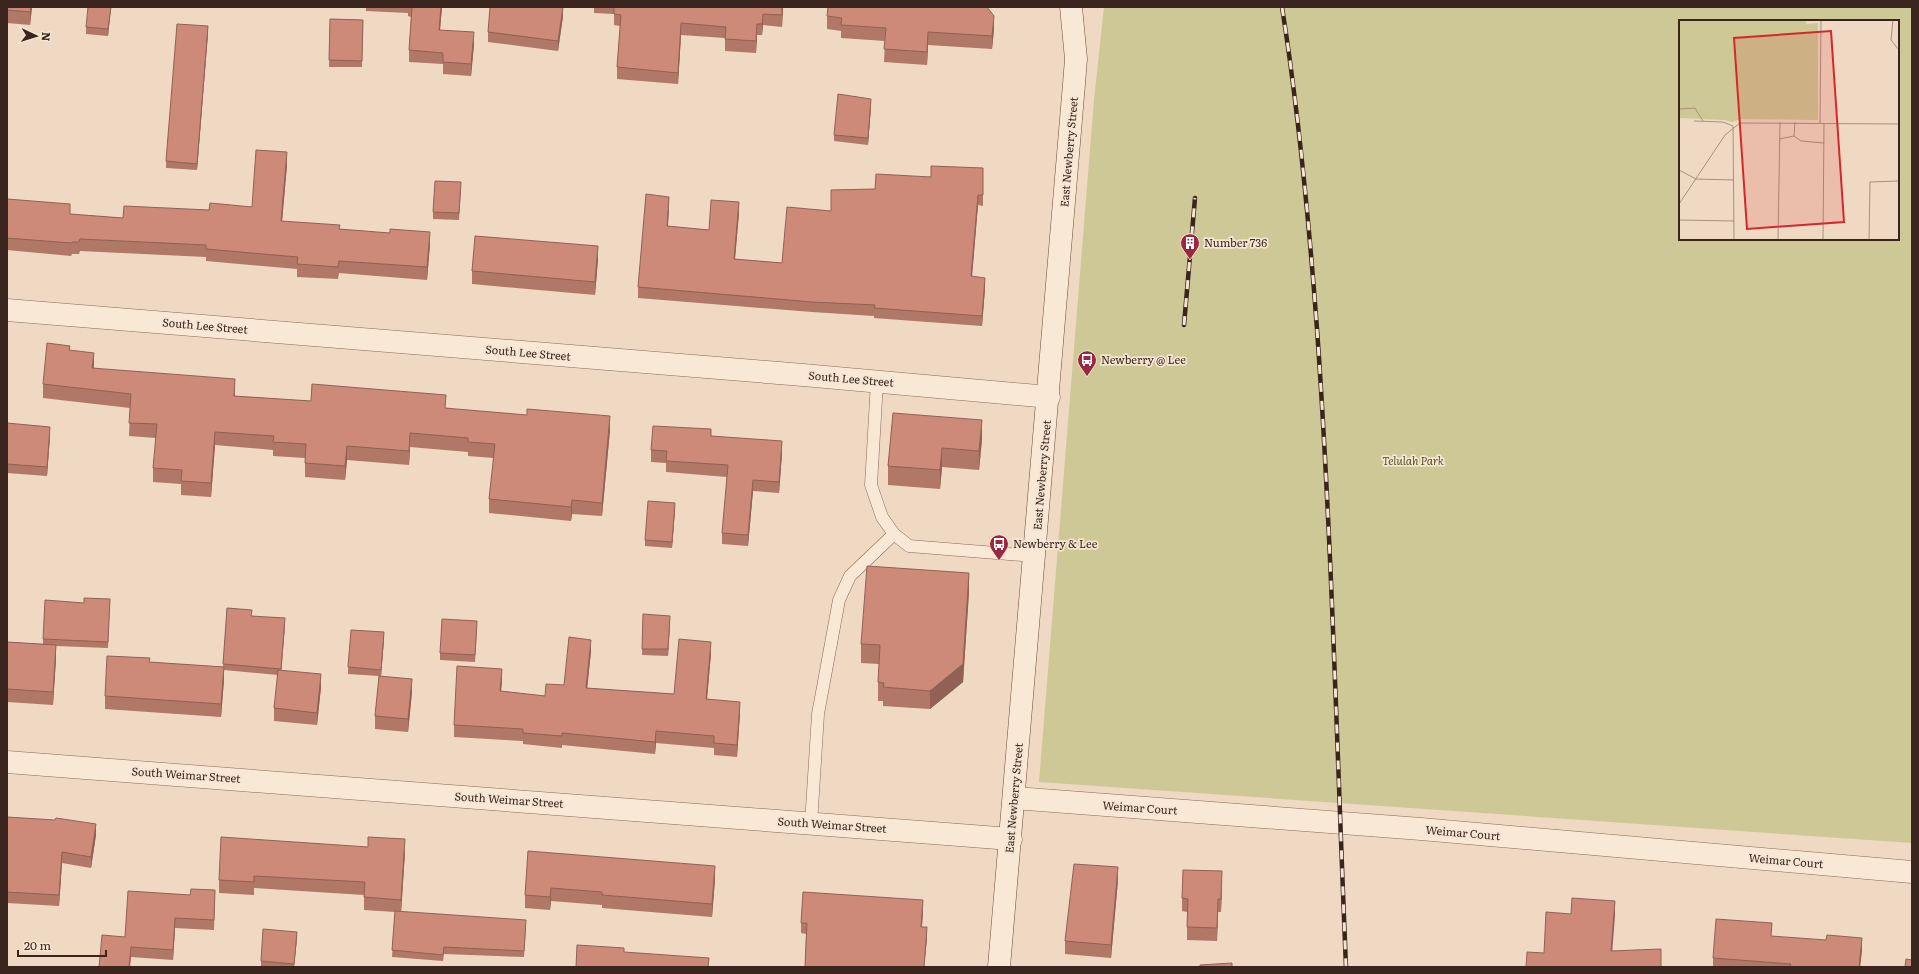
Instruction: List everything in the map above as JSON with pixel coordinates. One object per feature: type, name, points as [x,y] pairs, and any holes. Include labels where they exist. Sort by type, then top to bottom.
[{"type":"street","name":"East Newberry Street","points":[[999,967],[1049,397],[1076,59],[1071,7]]},
{"type":"street","name":"South Lee Street","points":[[7,310],[1049,397]]},
{"type":"street","name":"South Weimar Street","points":[[7,762],[1011,839]]},
{"type":"street","name":"Weimar Court","points":[[1014,798],[1421,829],[1912,872]]},
{"type":"lane","points":[[877,382],[871,485],[882,517],[894,534],[909,546],[1035,556]]},
{"type":"lane","points":[[811,824],[818,714],[839,600],[850,576],[894,534]]},
{"type":"green space","name":"Telulah Park","points":[[1104,7],[1912,7],[1912,843],[1039,782],[1094,100]]},
{"type":"building","points":[[7,7],[31,7],[30,12],[7,10]]},
{"type":"building","points":[[88,7],[111,7],[108,29],[86,27]]},
{"type":"building","points":[[412,7],[441,7],[439,30],[474,32],[471,64],[443,62],[443,53],[409,50]]},
{"type":"building","points":[[490,7],[563,7],[558,41],[488,32]]},
{"type":"building","points":[[614,7],[782,7],[782,15],[763,14],[762,24],[757,24],[756,41],[725,39],[726,27],[681,23],[678,73],[617,67],[621,15],[614,14]]},
{"type":"building","points":[[828,7],[987,7],[994,16],[992,36],[928,32],[927,52],[884,49],[886,28],[841,25],[842,18],[827,16]]},
{"type":"building","points":[[330,19],[363,20],[362,61],[329,60]]},
{"type":"building","points":[[177,24],[208,26],[197,164],[166,161]]},
{"type":"building","points":[[838,94],[871,99],[868,138],[834,135]]},
{"type":"building","points":[[256,150],[287,152],[281,221],[340,225],[339,229],[390,233],[390,229],[430,232],[427,267],[339,261],[338,267],[297,264],[298,257],[206,249],[206,245],[80,239],[79,242],[71,243],[7,238],[7,199],[70,204],[70,214],[123,218],[124,206],[209,210],[210,203],[252,207]]},
{"type":"building","points":[[931,166],[983,168],[983,195],[978,195],[971,276],[985,278],[982,316],[874,308],[875,305],[812,302],[638,287],[646,194],[669,197],[667,226],[709,230],[711,200],[739,202],[734,259],[782,263],[787,207],[831,211],[831,190],[875,189],[876,174],[931,177]]},
{"type":"building","points":[[435,181],[461,182],[459,213],[433,212]]},
{"type":"building","points":[[475,236],[598,246],[595,282],[472,271]]},
{"type":"building","points":[[47,343],[70,346],[69,350],[94,353],[92,368],[235,379],[234,396],[311,401],[312,384],[446,395],[445,408],[527,415],[527,409],[610,416],[602,503],[572,500],[571,507],[489,499],[495,444],[468,442],[468,438],[410,433],[409,451],[347,446],[345,466],[305,463],[306,444],[273,442],[274,436],[215,432],[211,483],[181,481],[182,470],[153,468],[157,424],[129,423],[131,394],[43,384]]},
{"type":"building","points":[[893,413],[982,420],[979,451],[942,448],[940,470],[888,466]]},
{"type":"building","points":[[7,423],[50,427],[47,467],[7,464]]},
{"type":"building","points":[[653,426],[711,429],[711,436],[782,441],[779,482],[753,480],[748,535],[722,533],[728,465],[666,461],[667,451],[651,450]]},
{"type":"building","points":[[648,501],[675,503],[672,542],[645,540]]},
{"type":"building","points":[[867,566],[969,573],[963,664],[930,691],[883,687],[884,683],[878,682],[880,645],[861,644]]},
{"type":"building","points":[[84,598],[110,599],[108,642],[43,639],[45,600],[84,603]]},
{"type":"building","points":[[227,608],[252,610],[251,616],[285,618],[281,669],[223,664]]},
{"type":"building","points":[[643,614],[670,616],[668,649],[642,649]]},
{"type":"building","points":[[442,619],[477,621],[475,655],[440,653]]},
{"type":"building","points":[[351,630],[384,632],[381,670],[348,667]]},
{"type":"building","points":[[569,637],[591,640],[586,688],[674,694],[679,639],[711,642],[706,699],[740,702],[737,745],[714,743],[714,736],[656,731],[655,742],[562,733],[562,736],[523,733],[523,729],[454,725],[457,666],[502,669],[500,691],[545,696],[546,684],[564,685]]},
{"type":"building","points":[[7,642],[56,645],[53,692],[7,689]]},
{"type":"building","points":[[107,656],[150,658],[149,662],[224,667],[221,704],[105,696]]},
{"type":"building","points":[[278,670],[321,674],[317,713],[274,708]]},
{"type":"building","points":[[379,676],[412,679],[408,719],[375,716]]},
{"type":"building","points":[[7,817],[55,820],[56,818],[96,824],[91,857],[62,852],[59,895],[7,892]]},
{"type":"building","points":[[221,837],[368,847],[368,837],[405,839],[401,900],[364,897],[365,882],[254,876],[254,882],[219,880]]},
{"type":"building","points":[[528,851],[715,866],[712,904],[602,895],[602,892],[551,888],[550,897],[525,895]]},
{"type":"building","points":[[1074,864],[1118,867],[1111,945],[1065,941]]},
{"type":"building","points":[[1183,870],[1222,871],[1221,899],[1218,899],[1217,928],[1187,927],[1188,899],[1182,898]]},
{"type":"building","points":[[191,889],[215,890],[214,920],[175,918],[173,950],[131,947],[129,967],[99,967],[102,935],[125,937],[128,891],[190,895]]},
{"type":"building","points":[[803,892],[923,900],[921,927],[927,927],[924,967],[805,967],[807,923],[801,923]]},
{"type":"building","points":[[1572,898],[1615,901],[1611,951],[1661,949],[1661,967],[1526,967],[1527,952],[1544,953],[1546,912],[1571,914]]},
{"type":"building","points":[[395,911],[526,920],[524,951],[444,947],[443,955],[392,950]]},
{"type":"building","points":[[1716,919],[1772,923],[1771,936],[1826,940],[1827,935],[1862,938],[1859,967],[1790,967],[1791,964],[1713,958]]},
{"type":"building","points":[[263,929],[297,932],[294,964],[261,961]]},
{"type":"building","points":[[577,945],[624,948],[624,952],[709,958],[708,967],[576,967]]},
{"type":"building","points":[[1906,959],[1912,960],[1912,967],[1905,967]]},
{"type":"building","points":[[1232,963],[1232,967],[1200,967],[1200,965]]},
{"type":"railway","points":[[1282,7],[1294,87],[1303,168],[1317,329],[1327,488],[1346,967]]},
{"type":"railway","points":[[1184,325],[1195,198]]},
{"type":"place","name":"Number 736","points":[[1190,260]]},
{"type":"place","name":"Newberry @ Lee","points":[[1087,377]]},
{"type":"place","name":"Newberry & Lee","points":[[999,561]]}]
